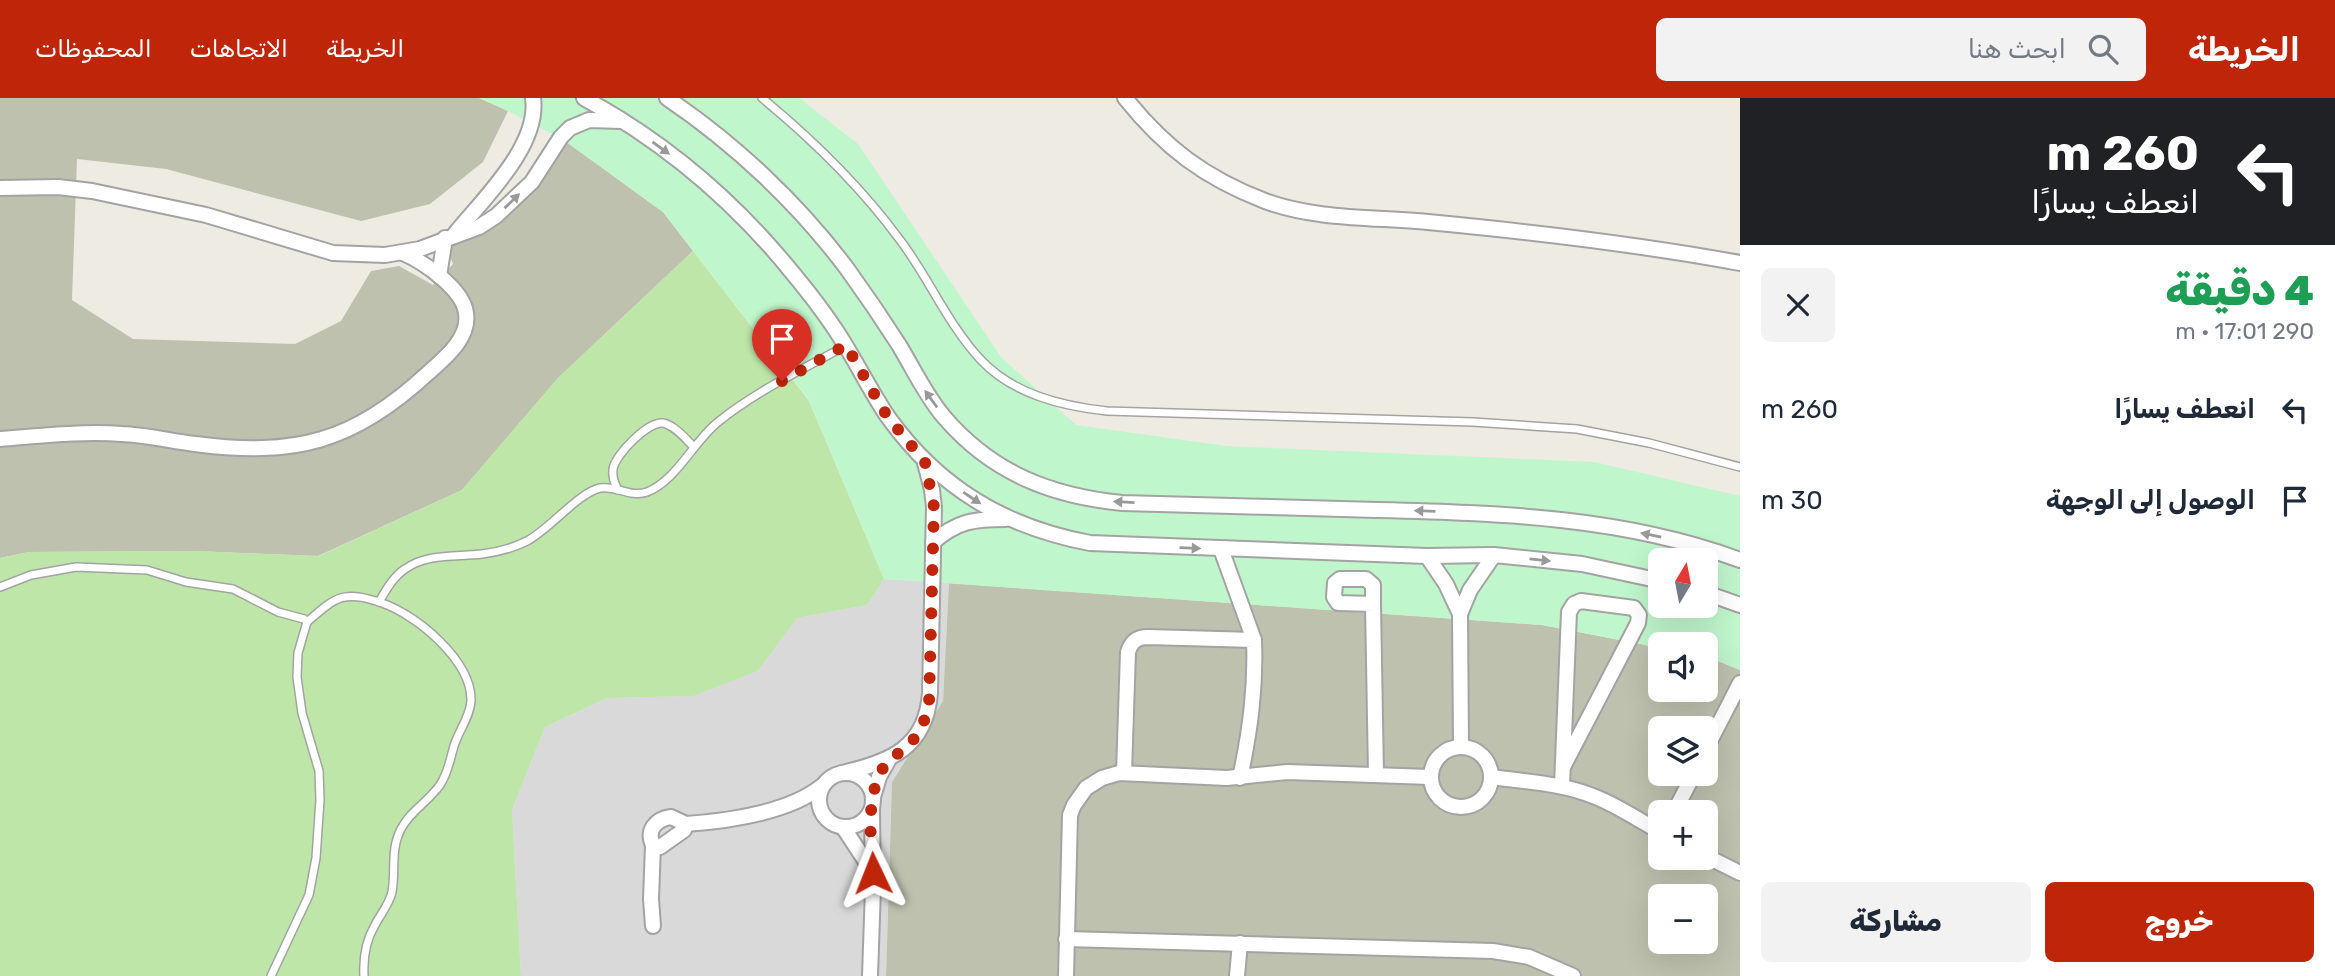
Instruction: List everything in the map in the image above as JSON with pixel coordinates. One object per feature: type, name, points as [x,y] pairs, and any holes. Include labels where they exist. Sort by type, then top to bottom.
[{"type":"street","points":[[439,276],[450,237],[496,188],[519,152],[533,118],[533,98]]},
{"type":"street","points":[[584,98],[666,151],[733,207],[792,271],[846,345],[887,416],[925,462],[965,494],[1008,519],[1061,538],[1090,543],[1427,556],[1494,555],[1582,564],[1648,578]]},
{"type":"street","points":[[667,98],[714,132],[782,195],[846,268],[944,417],[976,448],[1023,479],[1088,499],[1122,503],[1543,517],[1607,526],[1740,560]]},
{"type":"street","points":[[1125,98],[1176,152],[1234,188],[1268,202],[1314,212],[1444,223],[1596,241],[1740,263]]},
{"type":"street","points":[[0,188],[58,187],[92,191],[206,215],[333,253],[368,256],[403,253],[479,227],[496,216],[531,182],[570,128],[589,120],[621,121]]},
{"type":"street","points":[[0,439],[122,434],[254,450],[299,446],[362,424],[399,399],[440,363],[464,333],[467,325],[462,301],[439,276],[403,253]]},
{"type":"street","points":[[822,786],[819,806],[831,824],[843,828],[855,826],[866,819],[879,777],[890,759],[916,736],[927,716],[933,498],[925,462]]},
{"type":"street","points":[[933,542],[963,522],[976,519],[1008,519]]},
{"type":"street","points":[[1221,549],[1254,640],[1255,680],[1251,731],[1240,778]]},
{"type":"street","points":[[1461,746],[1460,614],[1470,590],[1494,555]]},
{"type":"street","points":[[1427,556],[1446,584],[1460,614]]},
{"type":"street","points":[[1718,598],[1740,606]]},
{"type":"street","points":[[1562,786],[1569,612],[1574,604],[1581,601],[1634,608],[1639,615],[1638,623],[1563,767]]},
{"type":"street","points":[[1373,604],[1376,775]]},
{"type":"street","points":[[1124,773],[1128,652],[1132,642],[1142,637],[1254,640]]},
{"type":"street","points":[[1718,726],[1740,683]]},
{"type":"street","points":[[1461,746],[1476,750],[1488,761],[1492,777],[1488,792],[1476,804],[1461,808],[1445,803],[1434,792],[1430,777],[1434,761],[1445,750],[1461,746]]},
{"type":"street","points":[[653,926],[653,845],[650,837],[651,829],[663,818],[671,817],[686,824],[724,820],[788,805],[806,797],[834,775],[890,759]]},
{"type":"street","points":[[1066,976],[1070,815],[1079,796],[1093,782],[1124,773],[1240,778],[1287,772],[1430,777]]},
{"type":"street","points":[[842,773],[863,778],[870,786],[873,803],[870,976]]},
{"type":"street","points":[[1492,777],[1562,786],[1597,797],[1648,825]]},
{"type":"street","points":[[788,805],[823,815]]},
{"type":"street","points":[[653,845],[660,847],[684,830],[686,824]]},
{"type":"street","points":[[843,828],[873,873]]},
{"type":"street","points":[[1718,862],[1740,873]]},
{"type":"street","points":[[1066,939],[1493,951],[1529,957],[1573,976]]},
{"type":"street","points":[[1237,976],[1240,943]]},
{"type":"lane","points":[[762,98],[826,156],[874,206],[910,254],[960,333],[981,360],[998,374],[1042,398],[1074,407],[1133,413],[1473,422],[1577,429],[1661,446],[1740,467]]},
{"type":"lane","points":[[379,602],[395,578],[415,563],[426,559],[480,555],[512,547],[539,534],[593,491],[606,488],[635,494],[650,491],[674,471],[711,427],[748,400],[846,345]]},
{"type":"lane","points":[[618,490],[613,477],[614,463],[648,427],[657,423],[667,424],[694,446]]},
{"type":"lane","points":[[0,587],[31,575],[65,568],[147,570],[170,579],[233,589],[278,612],[307,622]]},
{"type":"lane","points":[[271,976],[309,895],[316,858],[319,771],[302,713],[297,677],[298,653],[307,622],[328,604],[347,596],[379,602],[415,620],[448,651],[466,676],[471,705],[441,784],[409,816],[397,838],[391,893],[370,934],[364,958],[364,976]]},
{"type":"shaded area","points":[[0,98],[479,98],[508,111],[483,162],[430,204],[361,221],[166,169],[77,159],[72,300],[133,339],[295,344],[341,321],[371,271],[399,266],[433,285],[453,264],[446,245],[485,231],[565,141],[663,212],[693,251],[558,378],[462,490],[318,556],[192,551],[29,552],[0,558]]},
{"type":"shaded area","points":[[884,579],[949,583],[943,701],[892,782],[886,976],[521,976],[512,810],[545,727],[607,698],[692,696],[758,671],[797,618],[867,605]]},
{"type":"shaded area","points":[[949,583],[1542,625],[1648,645],[1648,702],[1718,702],[1718,661],[1740,670],[1740,976],[886,976],[892,782],[943,701]]},
{"type":"green space","points":[[479,98],[799,98],[858,144],[1001,357],[1076,425],[1226,446],[1594,462],[1740,496],[1740,670],[1718,661],[1718,632],[1648,632],[1648,645],[1542,625],[884,579],[809,400],[663,212],[565,141]]},
{"type":"green space","points":[[693,251],[809,401],[884,579],[867,605],[797,618],[758,671],[693,696],[607,698],[545,727],[512,810],[521,976],[0,976],[0,558],[29,552],[192,551],[319,556],[462,490],[558,378]]},
{"type":"route","points":[[782,381],[846,345],[887,416],[925,462],[932,490],[934,507],[929,704],[927,716],[916,736],[890,759],[879,777],[872,809],[873,873]]}]
